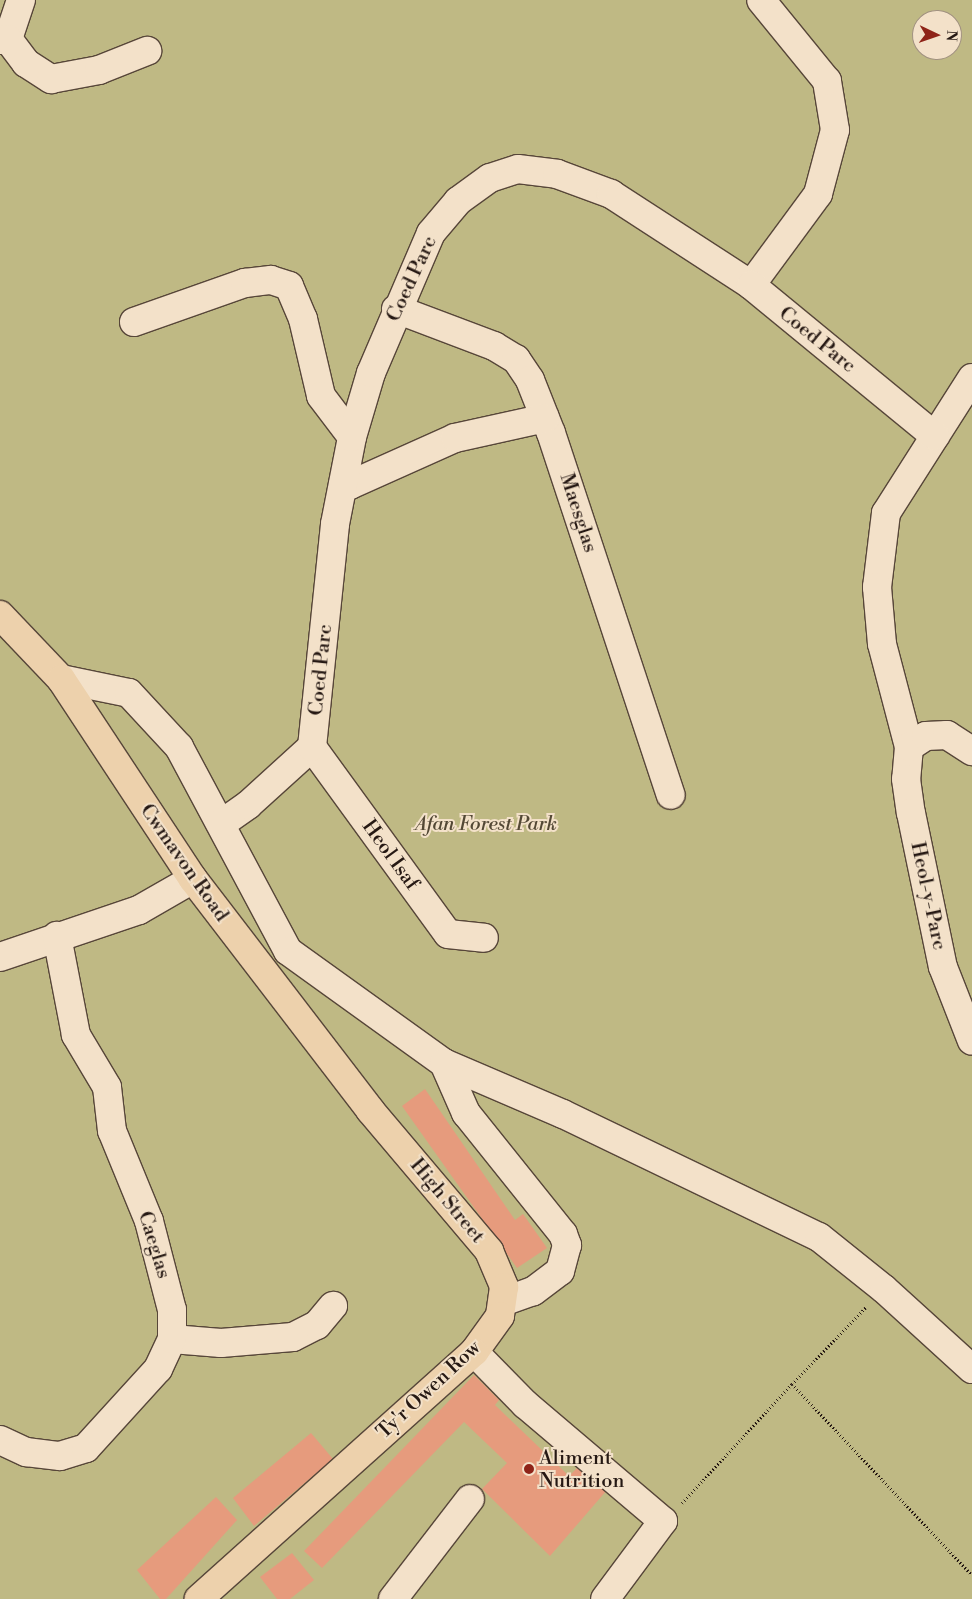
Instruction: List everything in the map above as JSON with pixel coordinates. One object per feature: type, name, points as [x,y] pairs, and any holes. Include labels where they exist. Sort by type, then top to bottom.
[{"type":"main road","name":"Cwmavon Road","points":[[0,615],[61,679],[193,879],[370,1110]]},
{"type":"main road","name":"High Street","points":[[370,1110],[490,1251],[500,1273],[503,1302]]},
{"type":"main road","name":"Ty'r Owen Row","points":[[199,1599],[474,1352],[500,1316],[503,1302]]},
{"type":"street","points":[[21,0],[4,39],[26,63],[51,79],[100,70],[147,51]]},
{"type":"street","points":[[751,285],[818,194],[835,130],[827,81],[761,0]]},
{"type":"street","name":"Coed Parc","points":[[312,746],[335,524],[352,437],[371,373],[396,309],[431,233],[458,201],[490,178],[518,169],[557,174],[611,194],[751,285],[935,436]]},
{"type":"street","points":[[134,322],[245,283],[271,280],[289,286],[303,319],[322,396],[352,437]]},
{"type":"street","name":"Maesglas","points":[[396,309],[494,346],[516,359],[530,380],[545,418],[671,795]]},
{"type":"street","points":[[972,378],[886,513],[877,586],[882,644],[909,747],[926,736],[947,735],[972,752]]},
{"type":"street","points":[[343,485],[350,485],[455,438],[545,418]]},
{"type":"street","points":[[61,679],[129,693],[179,747],[288,951],[444,1063],[563,1114],[819,1237],[884,1289],[972,1369]]},
{"type":"street","points":[[221,824],[248,805],[312,746]]},
{"type":"street","name":"Heol Isaf","points":[[312,746],[448,934],[484,938]]},
{"type":"street","name":"Heol-y-Parc","points":[[909,747],[906,779],[911,813],[942,967],[972,1040]]},
{"type":"street","points":[[0,957],[57,936],[139,910],[193,879]]},
{"type":"street","name":"Caeglas","points":[[0,1440],[26,1452],[60,1456],[86,1448],[158,1369],[172,1339],[172,1310],[149,1221],[112,1131],[107,1087],[76,1035],[57,936]]},
{"type":"street","points":[[444,1063],[466,1113],[563,1234],[567,1245],[560,1271],[533,1291],[503,1302]]},
{"type":"street","points":[[172,1339],[221,1343],[293,1337],[317,1324],[333,1306]]},
{"type":"street","points":[[474,1352],[525,1404],[662,1521],[606,1599]]},
{"type":"street","points":[[393,1599],[470,1499]]},
{"type":"path","points":[[662,1521],[701,1486],[792,1384],[884,1289]]},
{"type":"path","points":[[792,1384],[972,1576]]},
{"type":"green space","name":"Afan Forest Park","points":[[0,0],[972,0],[972,1599],[0,1599]]},
{"type":"building","points":[[425,1089],[515,1220],[523,1214],[547,1248],[517,1268],[402,1106]]},
{"type":"building","points":[[474,1375],[499,1400],[495,1405],[569,1476],[580,1465],[607,1490],[550,1556],[482,1489],[507,1463],[464,1422],[322,1568],[304,1551]]},
{"type":"building","points":[[311,1433],[333,1459],[254,1526],[233,1498]]},
{"type":"building","points":[[216,1497],[237,1520],[166,1599],[160,1599],[137,1570]]},
{"type":"building","points":[[292,1553],[314,1580],[290,1599],[277,1599],[260,1577]]},
{"type":"place","name":"Aliment Nutrition","points":[[529,1469]]}]
